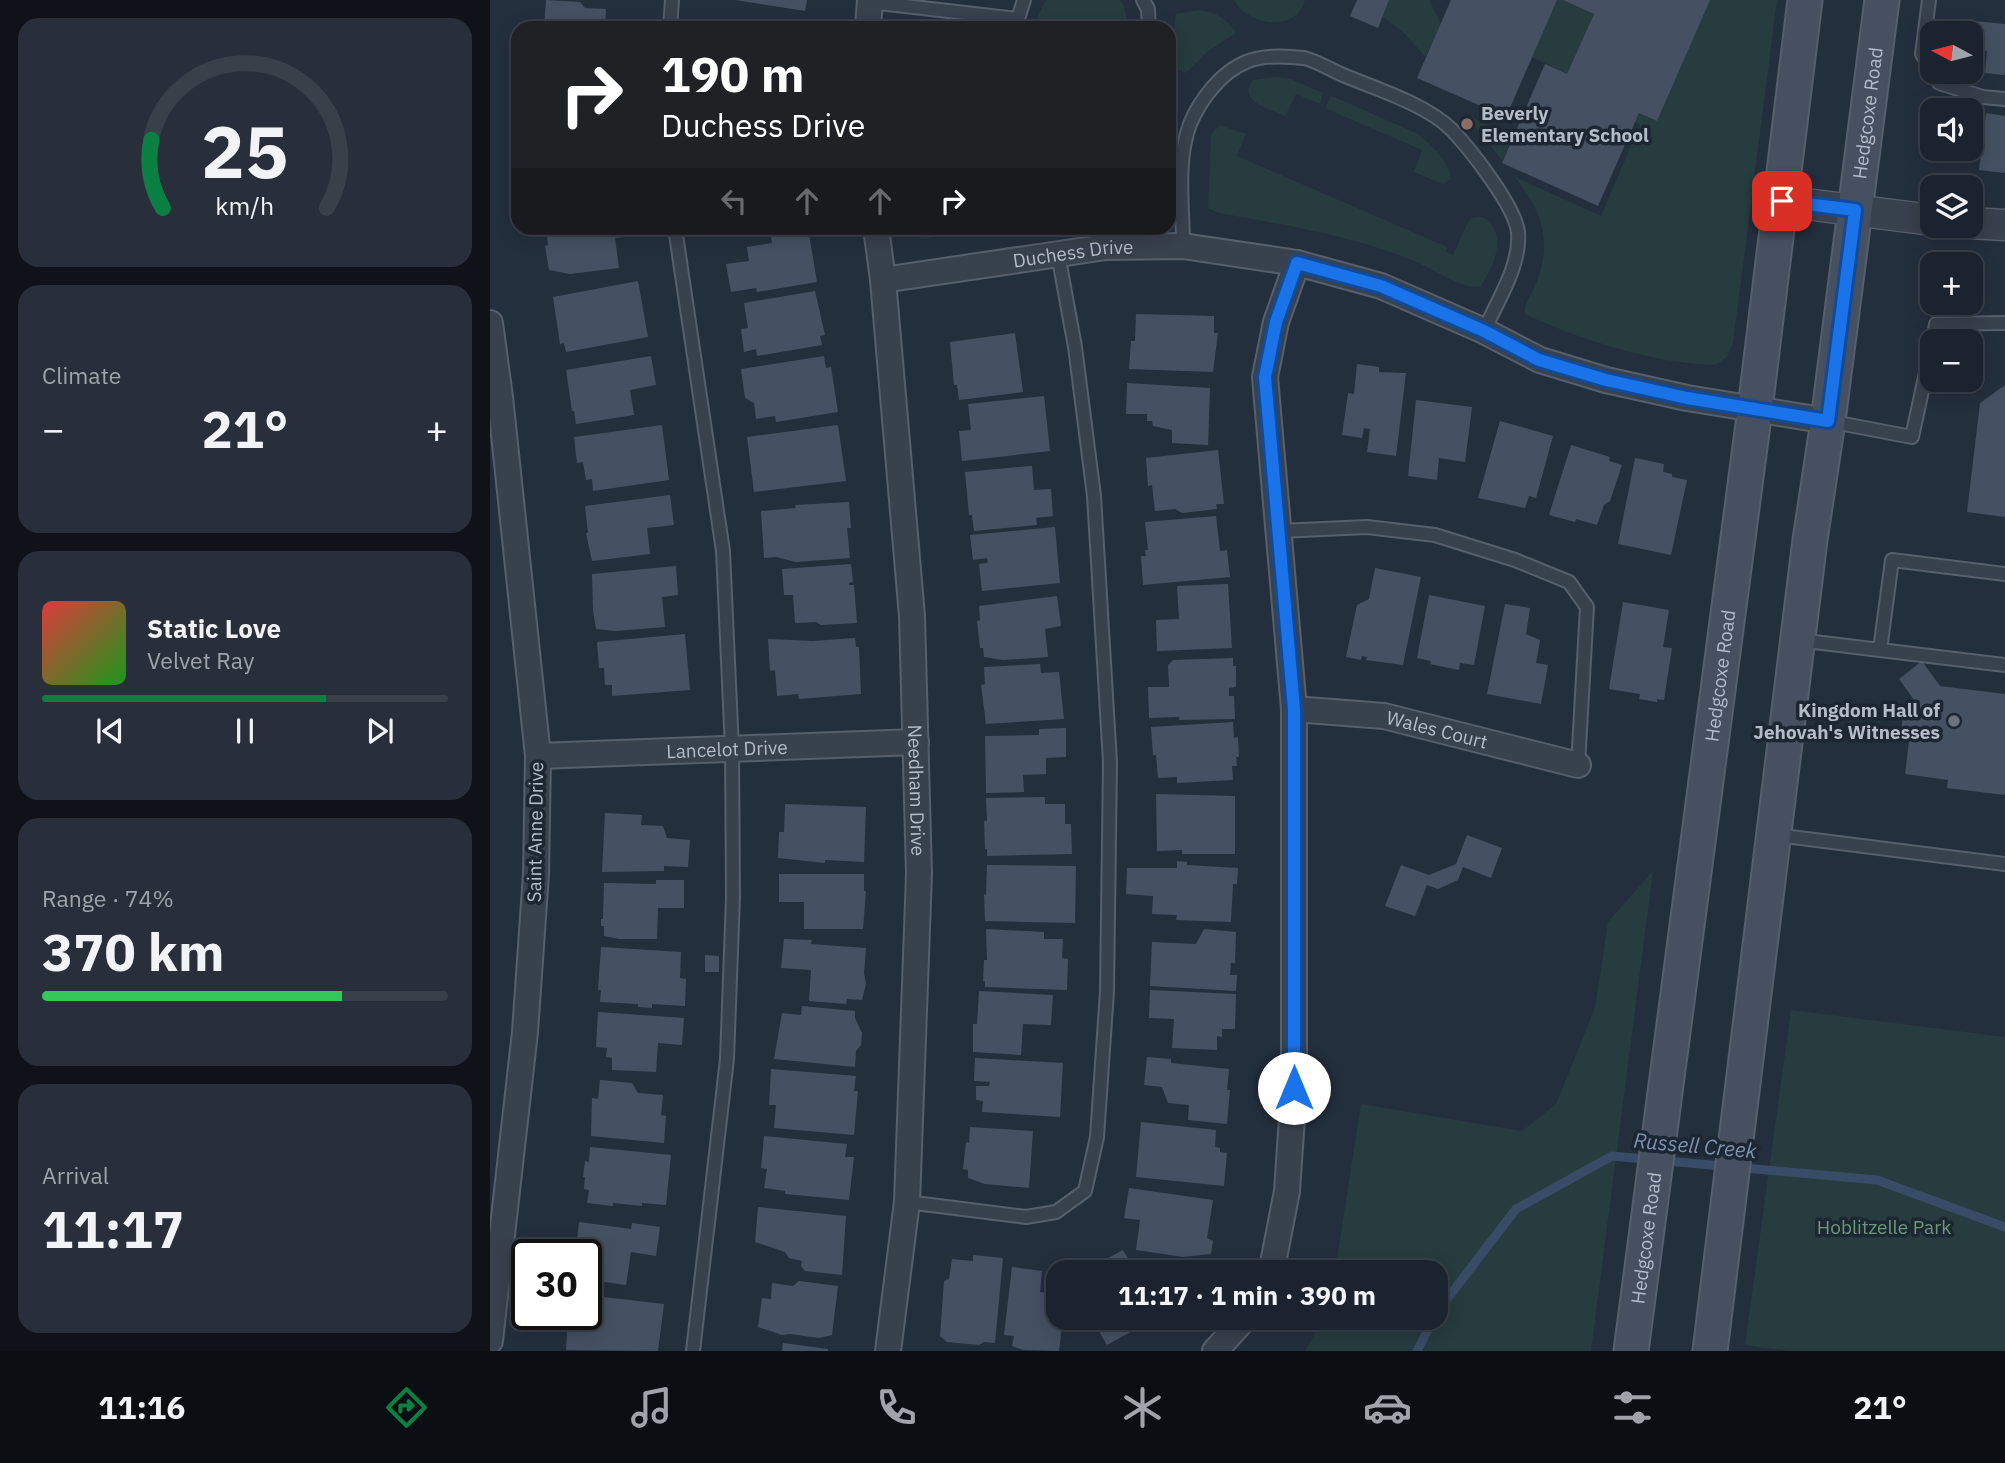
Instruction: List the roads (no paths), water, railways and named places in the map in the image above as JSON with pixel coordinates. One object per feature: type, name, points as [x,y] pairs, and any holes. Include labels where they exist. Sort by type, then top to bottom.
[{"type":"main road","name":"Hedgcoxe Road","points":[[1630,1351],[1782,201],[1805,0]]},
{"type":"main road","name":"Hedgcoxe Road","points":[[1710,1351],[1798,640],[1882,0]]},
{"type":"street","points":[[869,21],[870,1]]},
{"type":"street","points":[[1782,201],[1920,218]]},
{"type":"street","points":[[1983,224],[2005,225]]},
{"type":"street","name":"Needham Drive","points":[[877,235],[912,616],[919,874],[907,1202],[888,1351]]},
{"type":"street","name":"Duchess Drive","points":[[883,280],[1106,247],[1183,246],[1297,263],[1381,286],[1484,331],[1539,360],[1606,380],[1828,421]]},
{"type":"street","points":[[1274,1260],[1287,1191],[1294,1088],[1294,709],[1265,377],[1276,322],[1297,263]]},
{"type":"street","name":"Saint Anne Drive","points":[[490,323],[538,756],[536,874],[525,1032],[490,1341]]},
{"type":"street","name":"Wales Court","points":[[1294,709],[1384,716],[1578,765]]},
{"type":"street","name":"Lancelot Drive","points":[[538,756],[916,742]]},
{"type":"street","points":[[1216,1351],[1234,1330]]},
{"type":"lane","points":[[670,21],[672,0]]},
{"type":"lane","points":[[1019,21],[1024,0]]},
{"type":"lane","points":[[1143,0],[1148,9],[1149,21]]},
{"type":"lane","points":[[1926,21],[1929,0]]},
{"type":"lane","points":[[870,1],[999,21]]},
{"type":"lane","points":[[1183,246],[1183,153],[1191,124],[1207,94],[1225,76],[1246,62],[1279,57],[1306,59],[1423,110],[1451,129],[1495,186],[1510,209],[1518,231],[1516,261],[1484,331]]},
{"type":"lane","points":[[1942,84],[1983,97],[2005,99]]},
{"type":"lane","points":[[676,235],[723,551],[732,749],[733,897],[727,1059],[693,1351]]},
{"type":"lane","points":[[907,1202],[1026,1217],[1056,1212],[1085,1191],[1097,1137],[1107,991],[1110,762],[1094,496],[1075,347],[1058,254]]},
{"type":"lane","points":[[1935,329],[1936,324],[2005,323]]},
{"type":"lane","points":[[1828,421],[1912,437],[1922,392]]},
{"type":"lane","points":[[1279,531],[1367,527],[1435,535],[1516,560],[1569,582],[1587,607],[1578,765]]},
{"type":"lane","points":[[1880,650],[1892,560],[2005,574]]},
{"type":"lane","points":[[1798,640],[2005,665]]},
{"type":"lane","points":[[1774,834],[2005,864]]},
{"type":"waterway","name":"Russell Creek","points":[[1448,1298],[1516,1209],[1612,1156],[1877,1180],[2005,1227]]},
{"type":"waterway","name":"Russell Creek","points":[[1417,1351],[1428,1330]]},
{"type":"place","name":"Beverly Elementary School","points":[[1467,124]]},
{"type":"place","name":"Kingdom Hall of Jehovah's Witnesses","points":[[1954,721]]},
{"type":"park label","name":"Hoblitzelle Park","points":[[1884,1227]]}]
